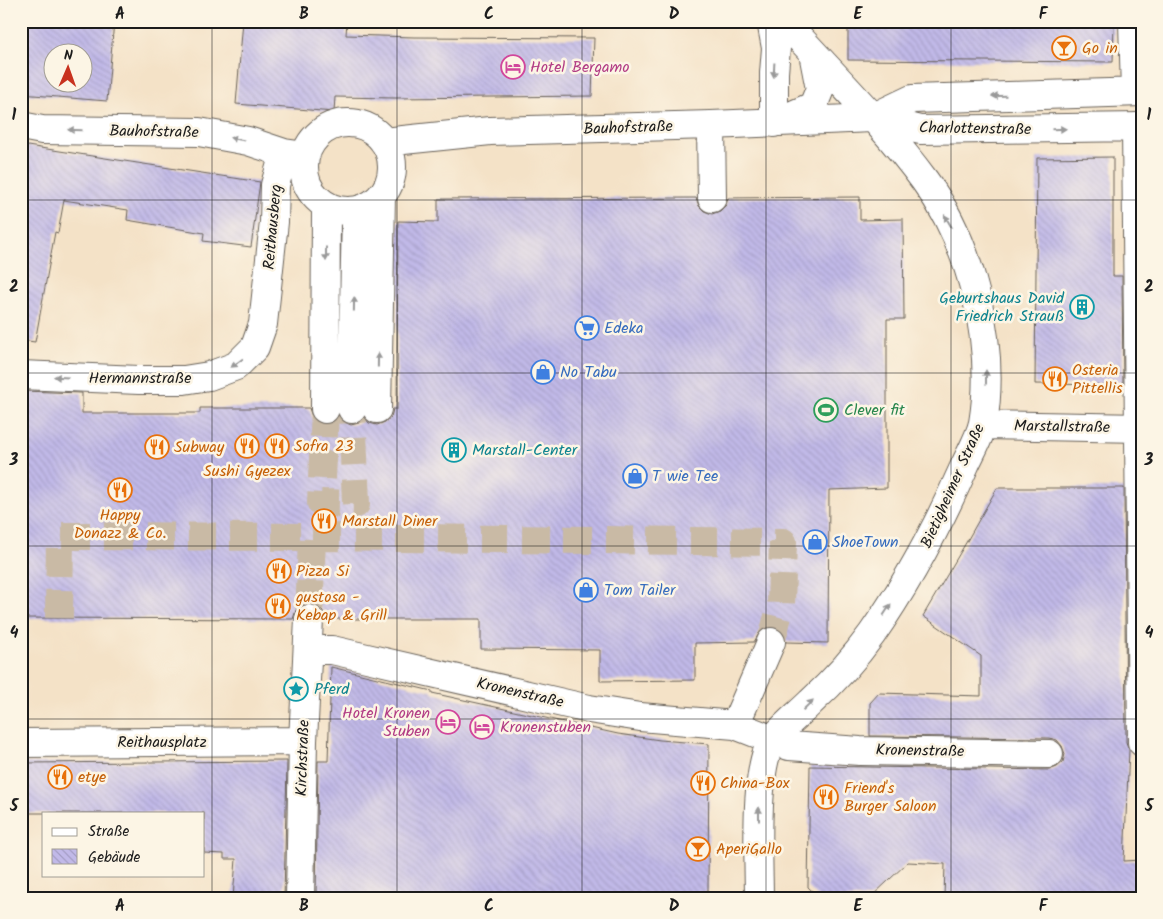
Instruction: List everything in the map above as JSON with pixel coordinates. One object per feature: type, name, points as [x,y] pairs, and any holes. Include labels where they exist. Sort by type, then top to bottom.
[{"type":"street","points":[[771,21],[776,48],[774,123],[814,106],[820,89],[813,53]]},
{"type":"street","name":"Bietigheimer Straße","points":[[773,739],[824,690],[871,634],[920,558],[983,426],[986,383],[985,347],[974,283],[956,234],[926,182],[872,118],[784,21]]},
{"type":"street","points":[[1133,21],[1138,92]]},
{"type":"street","name":"Charlottenstraße","points":[[872,118],[912,99],[1138,92]]},
{"type":"street","name":"Bauhofstraße","points":[[384,142],[490,131],[774,123],[872,118]]},
{"type":"street","name":"Charlottenstraße","points":[[872,118],[920,130],[1139,127]]},
{"type":"street","points":[[347,123],[362,125],[374,132],[384,142],[390,156],[392,170],[388,184],[381,196],[370,206],[356,210],[341,211],[326,206],[315,197],[294,154],[311,143],[320,132],[333,125],[347,123]]},
{"type":"street","points":[[711,125],[712,198]]},
{"type":"street","name":"Bauhofstraße","points":[[21,126],[42,130],[200,132],[248,141],[294,154]]},
{"type":"street","points":[[1139,127],[1142,742]]},
{"type":"street","name":"Reithausberg","points":[[263,324],[274,222],[275,185],[294,154]]},
{"type":"street","points":[[356,210],[365,409],[381,196]]},
{"type":"street","points":[[325,409],[326,206]]},
{"type":"street","name":"Hermannstraße","points":[[21,375],[139,380],[184,380],[209,376],[236,366],[255,347],[263,324]]},
{"type":"street","name":"Marstallstraße","points":[[983,426],[1141,428]]},
{"type":"street","name":"Kirchstraße","points":[[300,898],[303,741],[309,619]]},
{"type":"street","points":[[735,725],[772,642]]},
{"type":"street","name":"Kronenstraße","points":[[308,650],[332,650],[590,709],[640,718],[735,725],[789,746],[860,750],[1049,754]]},
{"type":"street","points":[[759,898],[760,787],[764,762],[773,739]]},
{"type":"street","name":"Reithausplatz","points":[[21,743],[303,741]]},
{"type":"building","points":[[21,21],[114,21],[107,101],[21,94]]},
{"type":"building","points":[[243,21],[347,21],[346,35],[594,38],[592,96],[335,97],[334,112],[236,104]]},
{"type":"building","points":[[848,21],[1114,21],[1113,62],[848,60]]},
{"type":"building","points":[[21,145],[260,182],[251,247],[203,241],[204,233],[127,220],[128,210],[64,200],[58,233],[55,232],[35,342],[21,340]]},
{"type":"building","points":[[1113,157],[1113,276],[1122,276],[1123,385],[1035,384],[1037,158]]},
{"type":"building","name":"Marstall-Center","points":[[860,197],[860,220],[903,219],[904,319],[887,319],[887,488],[829,490],[828,643],[786,642],[783,632],[777,628],[769,627],[761,630],[754,642],[695,643],[695,680],[600,681],[600,650],[481,649],[481,619],[324,619],[323,611],[318,606],[309,603],[301,605],[296,610],[293,619],[21,618],[21,391],[82,393],[82,413],[200,413],[200,408],[309,408],[312,417],[318,423],[324,425],[332,423],[338,417],[351,425],[359,423],[365,418],[369,423],[377,425],[385,422],[391,417],[393,409],[397,409],[398,221],[438,222],[438,199],[696,198],[699,206],[704,211],[712,214],[720,211],[726,205],[728,198]]},
{"type":"building","points":[[997,488],[1124,488],[1126,742],[1129,750],[1124,861],[1142,860],[1142,898],[944,898],[945,864],[908,862],[870,898],[819,898],[808,887],[810,766],[1049,770],[1063,762],[1065,754],[1062,746],[1057,740],[1049,738],[870,736],[870,703],[879,693],[981,696],[981,656],[923,616]]},
{"type":"building","points":[[331,667],[432,691],[432,693],[618,734],[709,744],[708,890],[700,898],[316,898],[318,761],[328,761]]},
{"type":"building","points":[[287,761],[284,898],[233,898],[236,859],[224,859],[224,854],[205,853],[205,812],[21,813],[21,763]]},
{"type":"tunnel","points":[[325,409],[321,503],[356,504],[352,409]]},
{"type":"tunnel","points":[[59,618],[60,536],[312,537],[309,619]]},
{"type":"tunnel","points":[[312,537],[783,542],[781,605],[771,642]]},
{"type":"place","name":"Go in","points":[[1064,48]]},
{"type":"place","name":"Hotel Bergamo","points":[[513,67]]},
{"type":"place","name":"Geburtshaus David Friedrich Strauß","points":[[1082,307]]},
{"type":"place","name":"Edeka","points":[[587,328]]},
{"type":"place","name":"No Tabu","points":[[543,372]]},
{"type":"place","name":"Osteria Pittellis","points":[[1055,379]]},
{"type":"place","name":"Clever fit","points":[[826,410]]},
{"type":"place","name":"Sushi Gyezex","points":[[247,446]]},
{"type":"place","name":"Sofra 23","points":[[277,446]]},
{"type":"place","name":"Subway","points":[[157,447]]},
{"type":"place","name":"Marstall-Center","points":[[454,450]]},
{"type":"place","name":"T wie Tee","points":[[635,476]]},
{"type":"place","name":"Happy Donazz & Co.","points":[[120,490]]},
{"type":"place","name":"Marstall Diner","points":[[324,521]]},
{"type":"place","name":"ShoeTown","points":[[815,542]]},
{"type":"place","name":"Pizza Si","points":[[279,571]]},
{"type":"place","name":"Tom Tailer","points":[[586,590]]},
{"type":"place","name":"gustosa - Kebap & Grill","points":[[278,606]]},
{"type":"place","name":"Pferd","points":[[296,689]]},
{"type":"place","name":"Hotel Kronen Stuben","points":[[448,722]]},
{"type":"place","name":"Kronenstuben","points":[[482,727]]},
{"type":"place","name":"etye","points":[[60,777]]},
{"type":"place","name":"China-Box","points":[[703,783]]},
{"type":"place","name":"Friend's Burger Saloon","points":[[826,797]]},
{"type":"place","name":"AperiGallo","points":[[698,849]]}]
